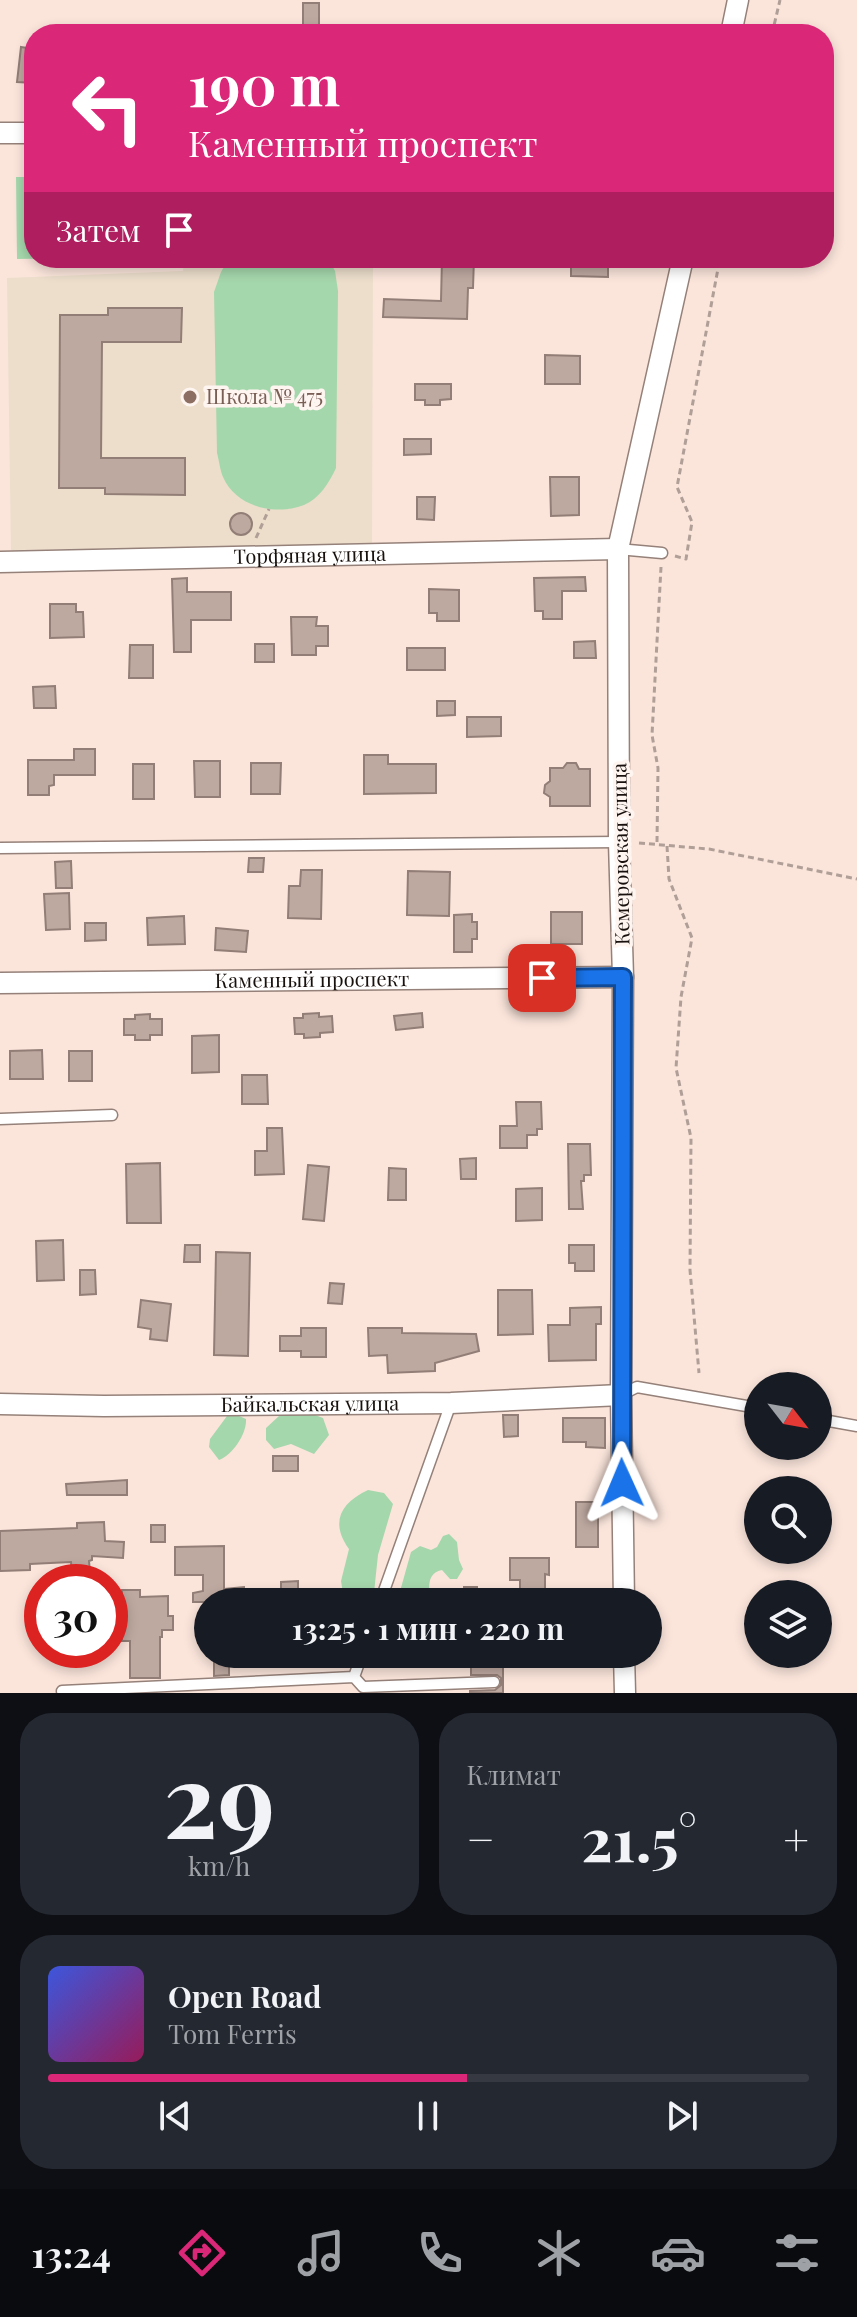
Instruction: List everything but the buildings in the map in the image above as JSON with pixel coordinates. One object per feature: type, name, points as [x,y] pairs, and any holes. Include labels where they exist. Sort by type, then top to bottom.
[{"type":"street","points":[[733,24],[738,0]]},
{"type":"street","points":[[0,133],[24,133]]},
{"type":"street","name":"Кемеровская улица","points":[[624,1588],[621,1395],[623,977],[619,842],[618,549],[681,268]]},
{"type":"street","name":"Торфяная улица","points":[[0,562],[618,549]]},
{"type":"street","name":"Каменный проспект","points":[[0,983],[623,977]]},
{"type":"street","name":"Байкальская улица","points":[[0,1404],[451,1403],[621,1395]]},
{"type":"street","points":[[624,1668],[625,1693]]},
{"type":"lane","points":[[618,549],[662,553]]},
{"type":"lane","points":[[0,848],[619,842]]},
{"type":"lane","points":[[0,1119],[112,1115]]},
{"type":"lane","points":[[621,1395],[637,1387],[744,1406]]},
{"type":"lane","points":[[385,1588],[451,1403]]},
{"type":"lane","points":[[832,1422],[857,1426]]},
{"type":"lane","points":[[354,1677],[357,1668]]},
{"type":"lane","points":[[354,1677],[363,1687],[494,1682]]},
{"type":"lane","points":[[62,1691],[354,1677]]},
{"type":"path","points":[[774,24],[780,0]]},
{"type":"path","points":[[251,557],[252,546],[269,509]]},
{"type":"path","points":[[657,842],[667,846],[709,849],[857,879]]},
{"type":"path","points":[[667,846],[669,879],[692,938],[681,997],[676,1068],[691,1138],[690,1270],[699,1373]]},
{"type":"shaded area","name":"Школа № 475","points":[[183,268],[373,268],[372,545],[11,550],[7,278],[183,271]]},
{"type":"green space","points":[[16,177],[24,177],[24,259],[17,259]]},
{"type":"green space","points":[[223,268],[333,268],[335,271],[338,291],[336,468],[319,495],[304,505],[281,509],[258,506],[237,496],[223,477],[217,453],[214,292]]},
{"type":"green space","points":[[302,1410],[323,1418],[329,1435],[314,1454],[291,1444],[274,1449],[266,1440],[266,1428],[279,1416]]},
{"type":"green space","points":[[230,1412],[246,1419],[246,1425],[234,1449],[219,1460],[209,1447],[210,1439]]},
{"type":"green space","points":[[368,1490],[384,1493],[393,1504],[378,1555],[374,1588],[342,1588],[349,1549],[343,1540],[339,1522],[345,1508]]},
{"type":"green space","points":[[449,1534],[457,1542],[463,1569],[457,1579],[450,1579],[442,1570],[433,1574],[429,1588],[401,1588],[411,1552],[420,1546],[431,1550],[437,1547],[443,1536]]},
{"type":"place","name":"Школа № 475","points":[[190,397]]},
{"type":"route","points":[[542,978],[623,977],[622,1483]]}]
